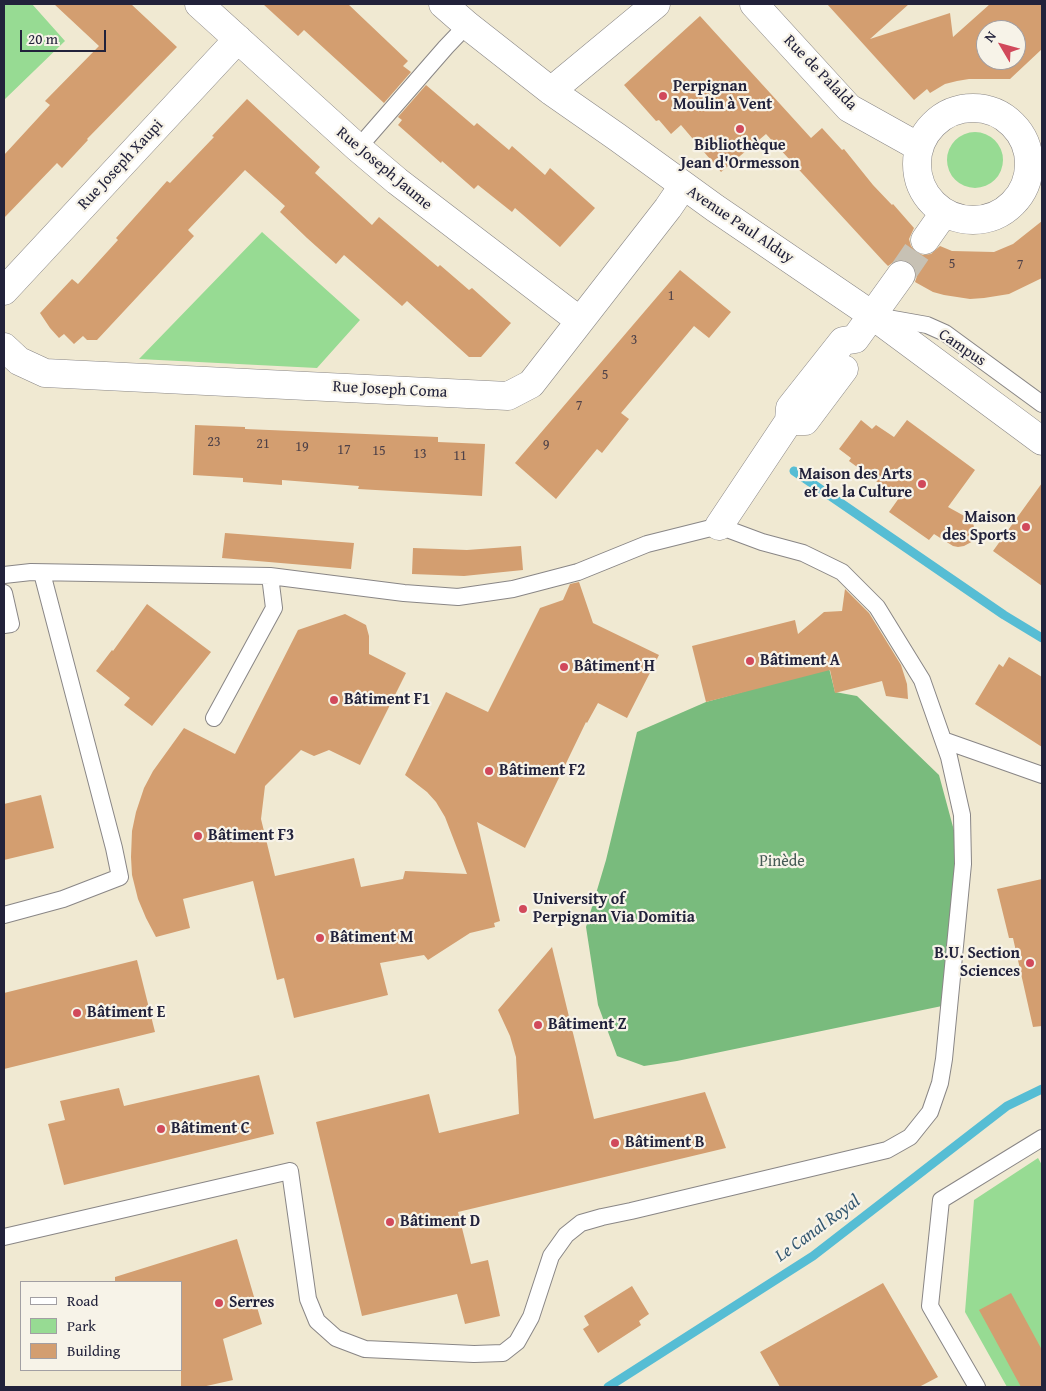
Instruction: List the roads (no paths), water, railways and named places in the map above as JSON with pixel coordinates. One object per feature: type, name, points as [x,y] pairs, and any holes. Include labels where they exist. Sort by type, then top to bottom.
[{"type":"street","name":"Rue Joseph Jaume","points":[[200,4],[358,148],[439,214],[580,321]]},
{"type":"street","name":"Avenue Paul Alduy","points":[[443,4],[551,91],[683,186],[872,315],[1042,441]]},
{"type":"street","points":[[551,91],[656,4]]},
{"type":"street","name":"Rue de Palalda","points":[[754,4],[849,108],[919,147]]},
{"type":"street","name":"Rue Joseph Xaupi","points":[[4,291],[238,39]]},
{"type":"street","points":[[977,108],[995,112],[1011,122],[1036,153],[1024,190],[1013,205],[998,215],[980,220],[962,219],[944,213],[930,201],[921,184],[917,166],[919,147],[928,131],[942,118],[959,110],[977,108]]},
{"type":"street","name":"Rue Joseph Coma","points":[[4,347],[19,361],[45,373],[508,396],[531,384],[683,186]]},
{"type":"street","points":[[925,240],[944,213]]},
{"type":"street","points":[[719,526],[789,421],[790,408],[843,341],[856,338],[901,274]]},
{"type":"lane","points":[[358,148],[467,25]]},
{"type":"lane","name":"Campus","points":[[872,315],[927,325],[945,334],[1042,404]]},
{"type":"lane","points":[[4,575],[31,572],[270,576],[404,593],[458,597],[513,589],[570,574],[647,544],[719,526],[762,542],[803,553],[842,572],[878,608],[922,680],[949,757],[962,814],[963,864],[940,1083],[930,1112],[910,1137],[887,1150],[581,1223],[566,1235],[551,1256],[531,1317],[517,1342],[503,1353],[474,1354],[365,1349],[336,1338],[317,1321],[308,1299],[290,1171],[4,1237]]},
{"type":"lane","points":[[4,915],[63,899],[120,877],[42,573]]},
{"type":"lane","points":[[214,718],[274,608],[270,576]]},
{"type":"lane","points":[[4,593],[11,624],[4,626]]},
{"type":"lane","points":[[943,740],[1042,774]]},
{"type":"lane","points":[[977,1387],[930,1306],[941,1200],[1042,1138]]},
{"type":"waterway","name":"Le Canal Royal","points":[[794,471],[1004,615],[1042,638]]},
{"type":"waterway","name":"Le Canal Royal","points":[[608,1387],[813,1256],[1007,1106],[1042,1089]]},
{"type":"tunnel","points":[[901,275],[925,240]]},
{"type":"place","name":"Perpignan Moulin à Vent","points":[[663,96]]},
{"type":"place","name":"Bibliothèque Jean d'Ormesson","points":[[740,129]]},
{"type":"place","name":"Maison des Arts et de la Culture","points":[[922,484]]},
{"type":"place","name":"Maison des Sports","points":[[1026,527]]},
{"type":"place","name":"Bâtiment A","points":[[750,661]]},
{"type":"place","name":"Bâtiment H","points":[[564,667]]},
{"type":"place","name":"Bâtiment F1","points":[[334,700]]},
{"type":"place","name":"Bâtiment F2","points":[[489,771]]},
{"type":"place","name":"Bâtiment F3","points":[[198,836]]},
{"type":"place","name":"University of Perpignan Via Domitia","points":[[523,909]]},
{"type":"place","name":"Bâtiment M","points":[[320,938]]},
{"type":"place","name":"B.U. Section Sciences","points":[[1030,963]]},
{"type":"place","name":"Bâtiment E","points":[[77,1013]]},
{"type":"place","name":"Bâtiment Z","points":[[538,1025]]},
{"type":"place","name":"Bâtiment C","points":[[161,1129]]},
{"type":"place","name":"Bâtiment B","points":[[615,1143]]},
{"type":"place","name":"Bâtiment D","points":[[390,1222]]},
{"type":"place","name":"Serres","points":[[219,1303]]},
{"type":"park label","name":"Pinède","points":[[782,862]]}]
